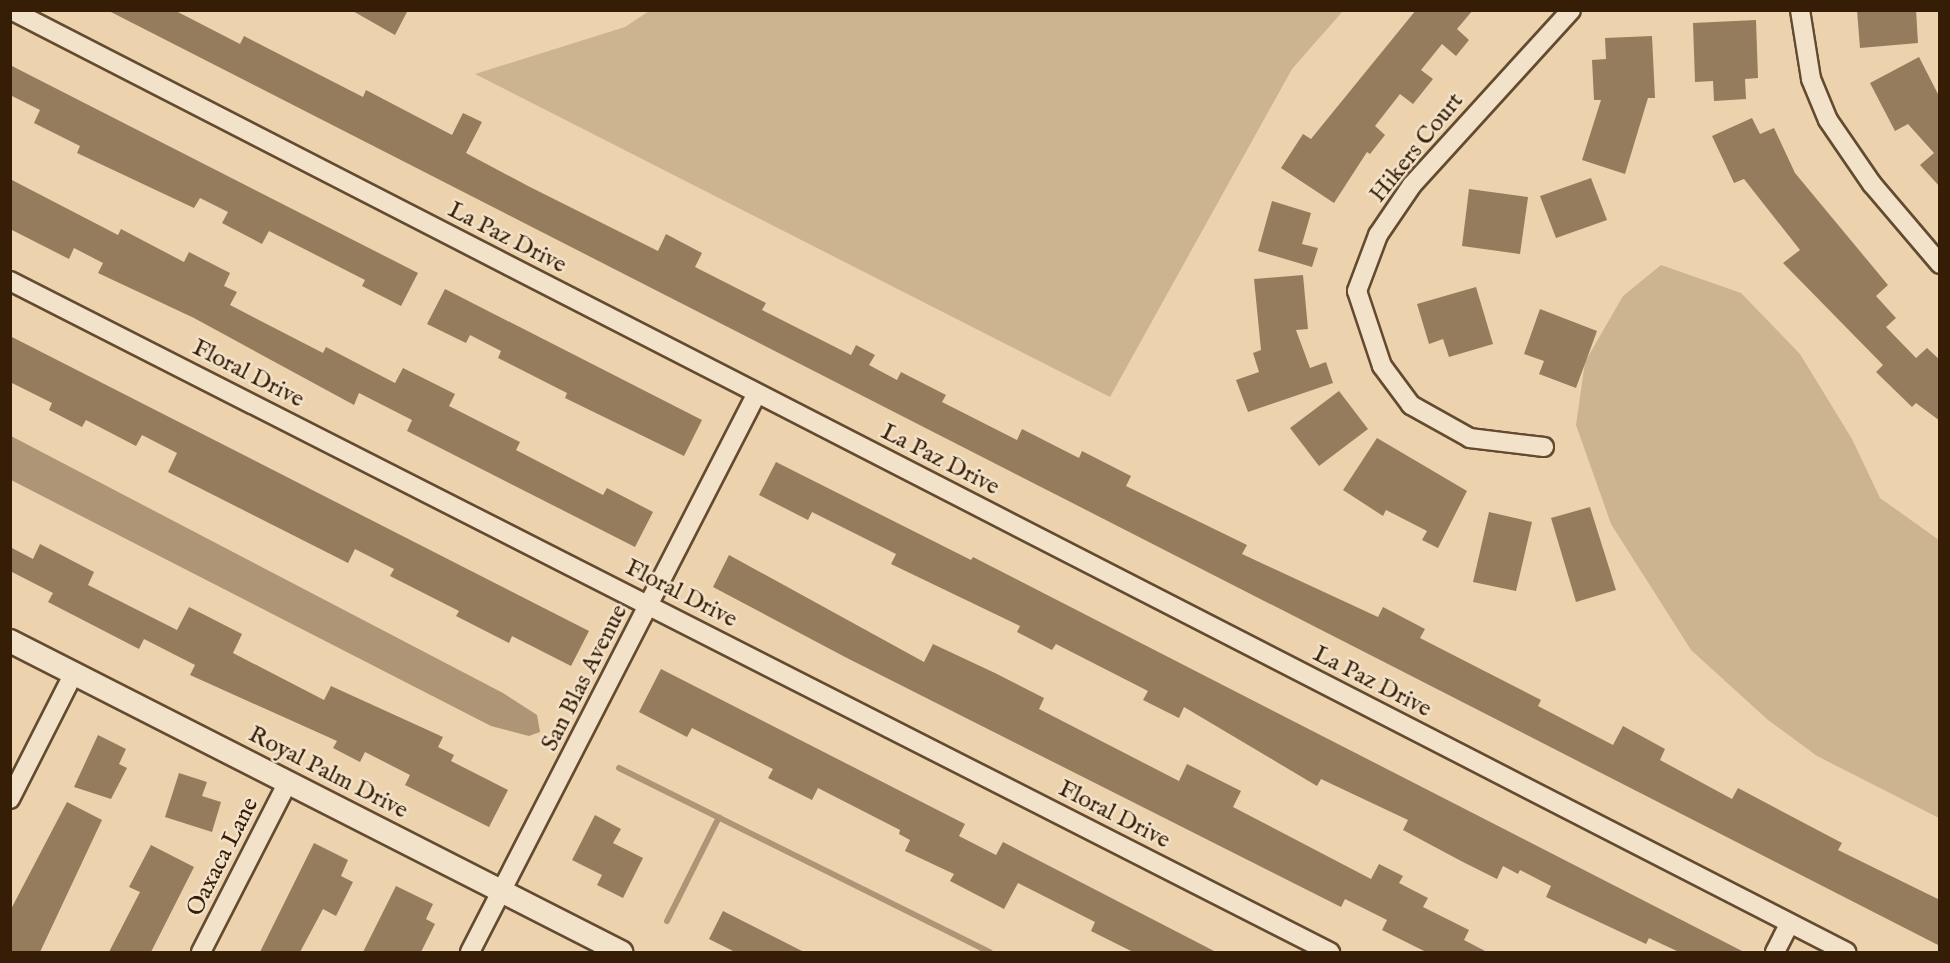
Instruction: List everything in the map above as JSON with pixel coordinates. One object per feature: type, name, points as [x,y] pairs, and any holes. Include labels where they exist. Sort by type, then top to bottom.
[{"type":"street","name":"La Paz Drive","points":[[11,10],[1846,952]]},
{"type":"street","name":"Hikers Court","points":[[1544,447],[1470,438],[1411,405],[1382,366],[1357,291],[1378,235],[1412,185],[1571,10]]},
{"type":"street","points":[[1800,10],[1811,79],[1827,120],[1872,184],[1940,264]]},
{"type":"street","name":"Floral Drive","points":[[10,281],[1330,952]]},
{"type":"street","name":"San Blas Avenue","points":[[470,952],[757,393]]},
{"type":"street","name":"Royal Palm Drive","points":[[10,641],[621,952]]},
{"type":"street","points":[[10,799],[75,673]]},
{"type":"street","name":"Oaxaca Lane","points":[[201,952],[288,782]]},
{"type":"street","points":[[1775,952],[1790,924]]},
{"type":"shaded area","points":[[649,11],[1343,11],[1292,69],[1110,397],[475,74],[625,27]]},
{"type":"shaded area","points":[[1661,265],[1741,293],[1800,354],[1852,439],[1880,498],[1939,540],[1939,818],[1817,756],[1768,720],[1691,650],[1611,524],[1576,425],[1585,362],[1623,296]]},
{"type":"shaded area","points":[[11,436],[503,693],[537,715],[540,732],[529,736],[491,726],[11,480]]},
{"type":"building","points":[[107,10],[174,10],[240,44],[244,36],[363,97],[366,90],[452,135],[463,113],[482,122],[466,153],[528,186],[658,251],[666,234],[702,253],[695,267],[766,303],[762,310],[851,355],[856,345],[875,355],[869,365],[897,380],[901,372],[946,395],[942,402],[1017,440],[1022,429],[1079,458],[1082,451],[1131,476],[1126,486],[1247,545],[1242,554],[1378,617],[1383,607],[1425,629],[1420,638],[1541,700],[1538,706],[1613,745],[1623,726],[1665,749],[1660,760],[1732,799],[1738,788],[1842,843],[1838,850],[1940,900],[1940,946]]},
{"type":"building","points":[[351,10],[408,10],[395,35]]},
{"type":"building","points":[[1416,10],[1473,10],[1457,29],[1469,40],[1456,56],[1442,44],[1421,70],[1433,79],[1413,104],[1400,94],[1375,126],[1385,135],[1370,154],[1367,152],[1334,203],[1281,168],[1303,134],[1311,139]]},
{"type":"building","points":[[1857,10],[1916,10],[1918,43],[1860,48]]},
{"type":"building","points":[[1756,20],[1758,78],[1745,79],[1746,99],[1714,101],[1713,81],[1695,82],[1693,23]]},
{"type":"building","points":[[1652,36],[1655,98],[1648,98],[1625,174],[1582,160],[1601,100],[1594,100],[1592,60],[1606,59],[1605,38]]},
{"type":"building","points":[[1919,57],[1940,98],[1940,187],[1920,165],[1934,153],[1908,124],[1895,131],[1870,83]]},
{"type":"building","points":[[10,65],[418,273],[401,306],[362,286],[365,280],[269,231],[262,244],[222,223],[228,212],[200,198],[194,208],[77,153],[80,146],[34,123],[40,110],[10,95]]},
{"type":"building","points":[[1752,118],[1760,134],[1774,128],[1795,173],[1888,285],[1876,296],[1896,318],[1886,327],[1916,358],[1927,348],[1940,360],[1940,421],[1916,403],[1912,407],[1876,372],[1883,365],[1783,263],[1800,250],[1744,179],[1734,183],[1712,136]]},
{"type":"building","points":[[1591,178],[1607,220],[1556,238],[1540,196]]},
{"type":"building","points":[[10,179],[118,235],[121,229],[184,262],[189,252],[230,273],[224,286],[237,292],[230,305],[323,353],[326,347],[395,383],[403,368],[455,394],[449,406],[520,442],[516,450],[603,495],[607,488],[653,512],[635,547],[407,431],[412,420],[359,393],[354,405],[194,318],[98,273],[103,263],[74,248],[69,259],[10,229]]},
{"type":"building","points":[[1469,189],[1528,197],[1520,254],[1462,246]]},
{"type":"building","points":[[1272,201],[1311,213],[1302,244],[1318,248],[1312,267],[1258,251]]},
{"type":"building","points":[[1303,275],[1308,329],[1296,330],[1310,368],[1326,362],[1333,383],[1248,412],[1236,380],[1259,372],[1253,353],[1261,350],[1254,279]]},
{"type":"building","points":[[1476,287],[1493,344],[1449,357],[1443,339],[1429,344],[1417,304]]},
{"type":"building","points":[[445,289],[702,420],[684,456],[565,398],[567,393],[498,358],[501,351],[470,335],[466,343],[427,324]]},
{"type":"building","points":[[1540,309],[1597,331],[1576,388],[1539,374],[1544,361],[1524,354]]},
{"type":"building","points":[[10,336],[589,631],[571,666],[512,636],[509,643],[456,616],[459,611],[390,576],[394,569],[355,549],[348,563],[168,472],[177,453],[142,435],[136,446],[86,420],[82,427],[49,410],[52,403],[10,382]]},
{"type":"building","points":[[1339,391],[1368,429],[1319,466],[1290,428]]},
{"type":"building","points":[[1377,438],[1467,491],[1438,548],[1422,540],[1427,531],[1386,510],[1383,516],[1343,490]]},
{"type":"building","points":[[776,462],[971,560],[973,557],[1744,952],[1679,952],[1649,938],[1646,944],[1546,897],[1551,886],[1520,870],[1518,874],[1503,866],[1497,879],[1463,862],[1403,830],[1408,820],[1321,779],[1317,786],[1184,707],[1179,718],[1143,700],[1148,691],[1056,644],[1052,650],[1017,632],[1020,626],[891,564],[896,554],[812,512],[808,520],[759,495]]},
{"type":"building","points":[[1590,507],[1616,590],[1576,602],[1551,518]]},
{"type":"building","points":[[1489,512],[1532,522],[1516,591],[1473,582]]},
{"type":"building","points":[[40,544],[94,572],[88,585],[177,630],[189,607],[242,634],[233,653],[324,700],[331,686],[443,737],[438,747],[454,755],[451,761],[508,790],[489,827],[405,785],[410,775],[365,752],[360,762],[333,748],[337,741],[190,675],[195,665],[144,639],[139,649],[48,602],[53,593],[10,571],[10,547],[33,559]]},
{"type":"building","points":[[729,555],[924,662],[933,644],[995,673],[1044,698],[1039,709],[1179,781],[1187,764],[1241,791],[1233,807],[1371,879],[1379,864],[1403,876],[1399,883],[1428,898],[1423,907],[1469,930],[1464,940],[1487,952],[1426,952],[1382,930],[1387,920],[1345,899],[1341,907],[845,657],[713,587]]},
{"type":"building","points":[[661,669],[965,824],[959,836],[996,855],[1003,842],[1216,952],[1133,952],[1091,931],[1095,922],[1018,883],[1004,909],[950,881],[954,874],[905,851],[910,840],[899,834],[900,830],[818,788],[812,800],[768,778],[773,769],[692,728],[687,737],[639,712]]},
{"type":"building","points":[[98,735],[126,749],[119,764],[127,768],[111,799],[74,787]]},
{"type":"building","points":[[179,773],[207,782],[202,796],[221,802],[212,832],[165,817]]},
{"type":"building","points":[[67,802],[102,820],[40,952],[10,952],[10,911]]},
{"type":"building","points":[[595,815],[621,829],[613,843],[643,858],[623,898],[597,885],[602,875],[572,860]]},
{"type":"building","points":[[314,843],[348,860],[341,876],[353,882],[336,916],[323,909],[300,952],[260,952]]},
{"type":"building","points":[[151,845],[194,867],[151,952],[109,952],[140,892],[129,887]]},
{"type":"building","points":[[396,886],[433,904],[426,919],[435,924],[421,952],[363,952]]},
{"type":"building","points":[[723,911],[804,952],[735,952],[709,939]]},
{"type":"waterway","points":[[619,768],[990,952]]},
{"type":"waterway","points":[[667,921],[719,817]]}]
